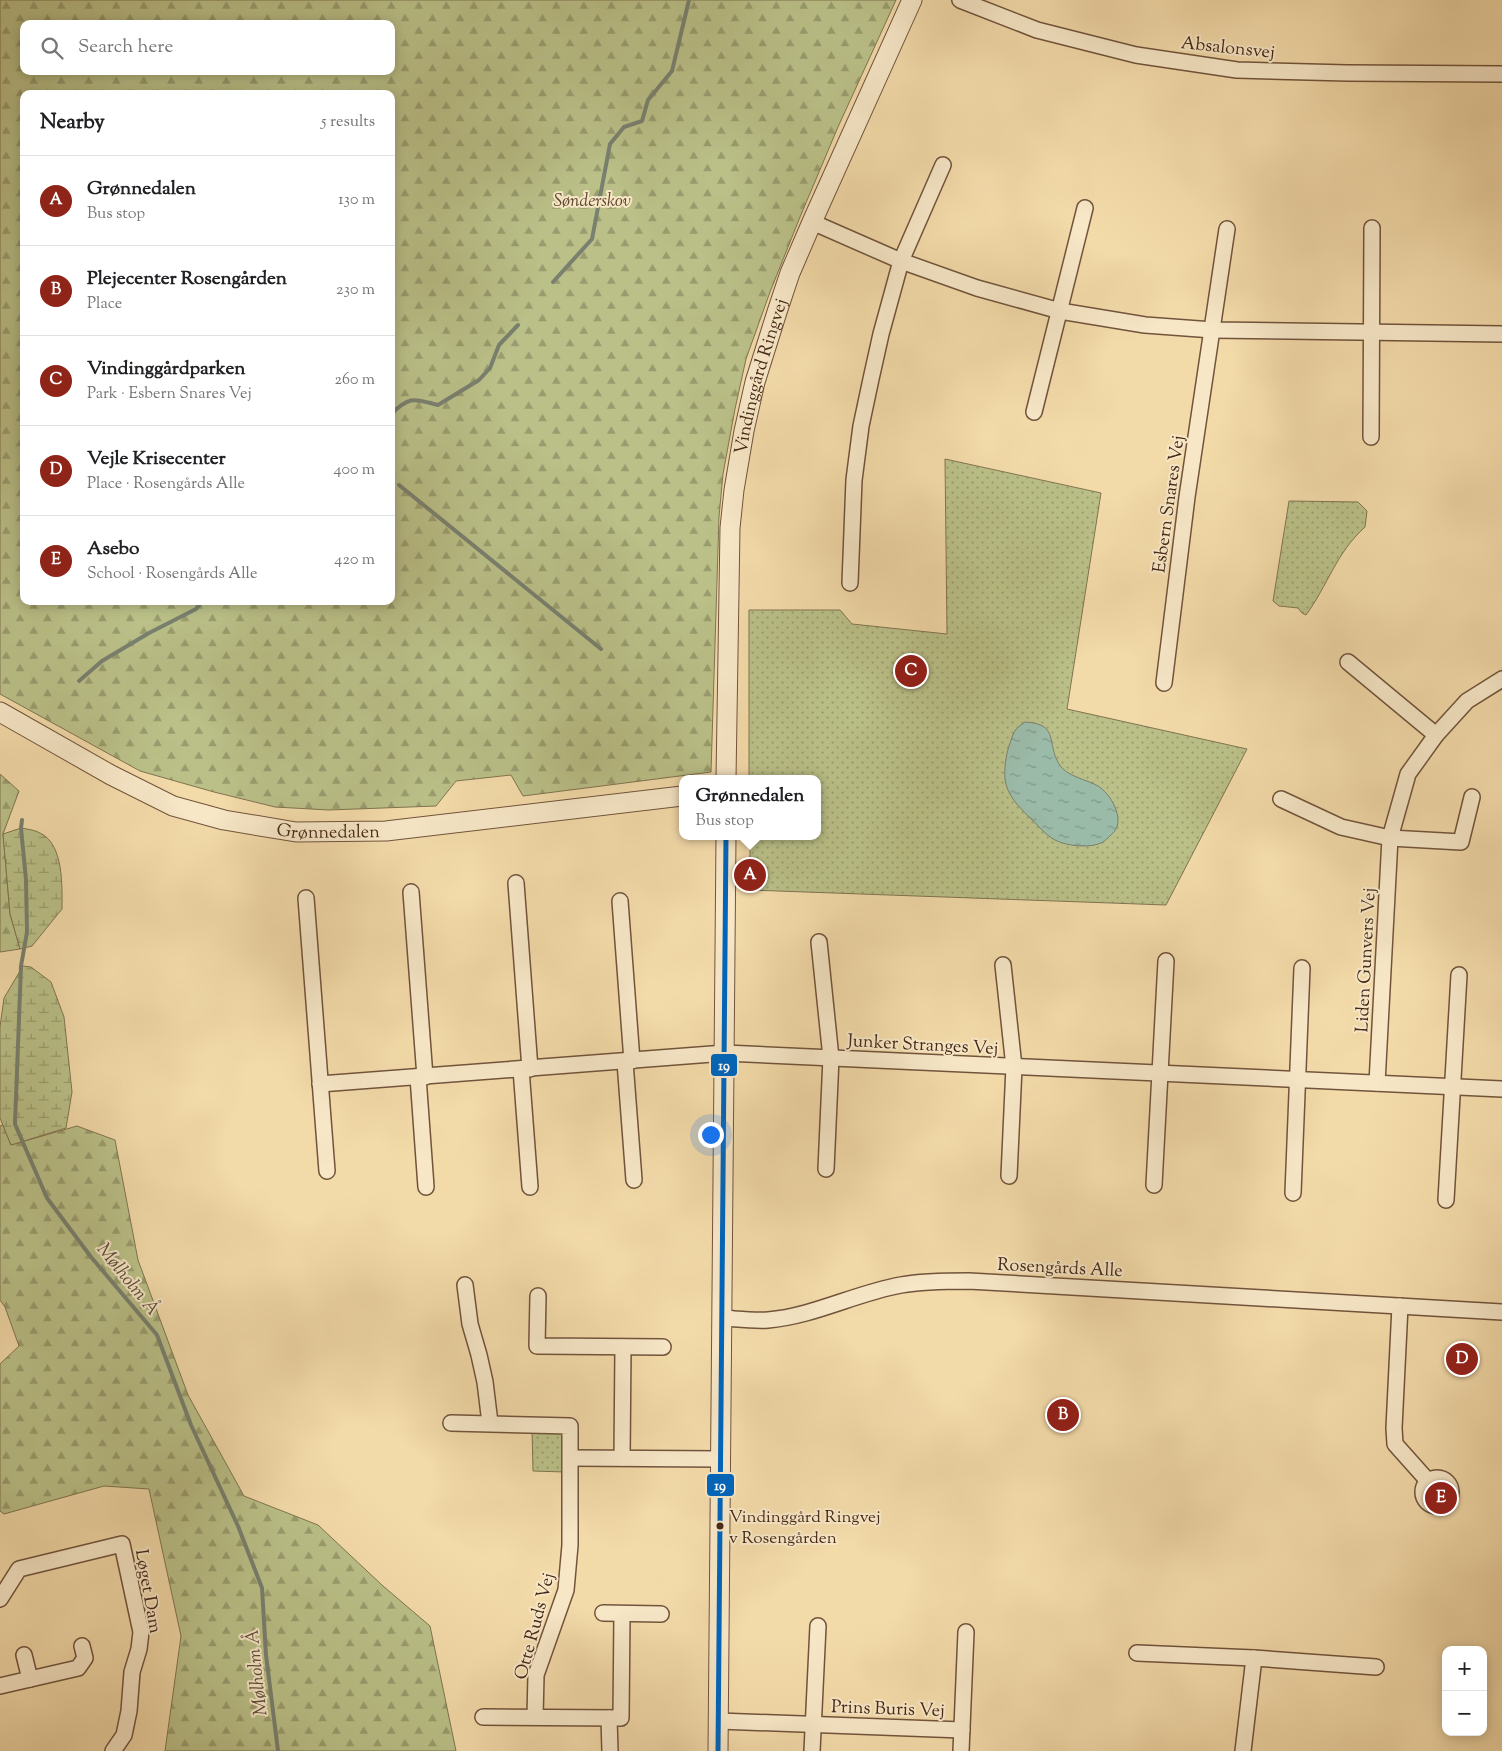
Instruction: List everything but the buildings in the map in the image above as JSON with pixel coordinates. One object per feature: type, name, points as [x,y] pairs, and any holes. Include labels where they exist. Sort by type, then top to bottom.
[{"type":"street","name":"Vindinggård Ringvej","points":[[726,775],[729,561],[734,490],[755,382],[790,273],[912,0]]},
{"type":"street","name":"Absalonsvej","points":[[960,0],[1037,30],[1136,55],[1237,70],[1347,74],[1502,74]]},
{"type":"street","points":[[850,583],[854,480],[861,426],[881,334],[901,261],[943,165]]},
{"type":"street","points":[[1034,412],[1085,208]]},
{"type":"street","points":[[812,222],[901,261],[977,288],[1060,311],[1145,325],[1213,330],[1502,334]]},
{"type":"street","points":[[1371,437],[1372,228]]},
{"type":"street","name":"Esbern Snares Vej","points":[[1164,683],[1187,497],[1227,229]]},
{"type":"street","points":[[1348,662],[1436,735]]},
{"type":"street","name":"Liden Gunvers Vej","points":[[1377,1083],[1390,838],[1408,774],[1436,735],[1466,700],[1502,679]]},
{"type":"street","name":"Grønnedalen","points":[[0,712],[111,775],[174,806],[224,820],[296,832],[386,831],[679,796]]},
{"type":"street","points":[[1281,799],[1341,827],[1390,838],[1462,842],[1472,797]]},
{"type":"street","points":[[718,1751],[726,840]]},
{"type":"street","points":[[516,883],[530,1187]]},
{"type":"street","points":[[411,892],[426,1187]]},
{"type":"street","points":[[306,898],[327,1171]]},
{"type":"street","points":[[620,901],[634,1180]]},
{"type":"street","name":"Junker Stranges Vej","points":[[819,942],[831,1058],[826,1169]]},
{"type":"street","points":[[1154,1185],[1166,961]]},
{"type":"street","name":"Junker Stranges Vej","points":[[1004,965],[1014,1067],[1009,1176]]},
{"type":"street","points":[[1294,1193],[1302,968]]},
{"type":"street","points":[[1446,1200],[1459,975]]},
{"type":"street","name":"Junker Stranges Vej","points":[[320,1084],[725,1053],[1502,1089]]},
{"type":"street","name":"Rosengårds Alle","points":[[723,1318],[767,1320],[793,1316],[902,1285],[969,1280],[1502,1312]]},
{"type":"street","points":[[451,1423],[490,1423],[486,1353],[470,1324],[465,1285]]},
{"type":"street","points":[[538,1296],[537,1346],[663,1347]]},
{"type":"street","points":[[1400,1306],[1394,1428],[1396,1444],[1428,1481]]},
{"type":"street","points":[[622,1458],[623,1347]]},
{"type":"street","name":"Otte Ruds Vej","points":[[490,1423],[570,1426],[570,1545],[566,1590],[536,1675],[535,1717]]},
{"type":"street","points":[[571,1458],[720,1459]]},
{"type":"street","name":"Løget Dam","points":[[0,1599],[19,1569],[122,1544],[141,1632],[139,1649],[132,1672],[124,1735],[113,1751]]},
{"type":"street","points":[[603,1613],[661,1614]]},
{"type":"street","points":[[483,1717],[621,1718],[622,1614]]},
{"type":"street","name":"Prins Buris Vej","points":[[812,1751],[818,1626]]},
{"type":"street","name":"Prins Buris Vej","points":[[961,1751],[966,1632]]},
{"type":"street","points":[[0,1686],[78,1668],[85,1658],[82,1646]]},
{"type":"street","points":[[1137,1653],[1254,1658],[1376,1667]]},
{"type":"street","points":[[24,1655],[30,1679]]},
{"type":"street","points":[[1243,1751],[1254,1658]]},
{"type":"street","points":[[609,1718],[610,1751]]},
{"type":"street","name":"Prins Buris Vej","points":[[718,1721],[962,1730]]},
{"type":"green space","name":"Sønderskov","points":[[0,0],[896,0],[838,127],[800,217],[746,359],[723,474],[719,517],[711,772],[523,796],[511,775],[456,781],[436,806],[329,810],[275,807],[140,771],[0,694]]},
{"type":"green space","points":[[945,459],[1101,493],[1067,709],[1247,749],[1166,905],[750,890],[750,840],[821,840],[821,775],[749,775],[749,610],[840,610],[852,624],[947,634]]},
{"type":"green space","points":[[1289,501],[1358,502],[1367,511],[1365,527],[1339,558],[1306,615],[1298,608],[1279,606],[1273,601]]},
{"type":"green space","points":[[0,774],[19,791],[3,834],[10,914],[20,949],[0,952]]},
{"type":"green space","points":[[21,828],[40,833],[54,846],[60,867],[62,909],[32,946],[20,949],[10,914],[3,834]]},
{"type":"green space","points":[[23,966],[31,967],[51,982],[64,1017],[72,1092],[66,1128],[11,1145],[0,1118],[0,1027],[4,998]]},
{"type":"green space","points":[[3,1125],[11,1145],[77,1126],[115,1140],[138,1260],[188,1395],[244,1496],[318,1525],[383,1586],[430,1626],[456,1751],[165,1751],[181,1636],[149,1489],[104,1486],[4,1514],[0,1511],[0,1364],[19,1346],[5,1307],[0,1300],[0,1126]]},
{"type":"green space","points":[[532,1429],[562,1433],[566,1439],[565,1472],[533,1471]]},
{"type":"water","points":[[1025,722],[1043,726],[1048,731],[1055,756],[1062,768],[1072,775],[1098,786],[1112,801],[1117,814],[1117,827],[1103,842],[1079,846],[1055,840],[1041,829],[1014,800],[1006,785],[1006,758],[1014,732]]},
{"type":"waterway","name":"Mølholm Å","points":[[553,282],[592,239],[610,144],[624,127],[642,121],[648,100],[672,71],[689,0]]},
{"type":"waterway","name":"Mølholm Å","points":[[395,411],[408,401],[413,400],[438,405],[479,380],[490,368],[499,345],[518,325]]},
{"type":"waterway","points":[[399,485],[601,649]]},
{"type":"waterway","name":"Mølholm Å","points":[[79,681],[102,661],[149,633],[196,609],[199,605]]},
{"type":"waterway","name":"Mølholm Å","points":[[22,820],[27,932],[21,966],[15,1124],[47,1198],[91,1257],[157,1335],[191,1425],[238,1526],[262,1588],[266,1655],[278,1751]]},
{"type":"transit line","name":"19","points":[[718,1751],[726,840]]},
{"type":"place","name":"Vindinggårdparken","points":[[911,671]]},
{"type":"place","name":"Grønnedalen","points":[[750,875]]},
{"type":"place","name":"Vejle Krisecenter","points":[[1462,1359]]},
{"type":"place","name":"Plejecenter Rosengården","points":[[1063,1415]]},
{"type":"place","name":"Asebo","points":[[1441,1498]]},
{"type":"place","name":"Vindinggård Ringvej v Rosengården","points":[[720,1526]]}]
